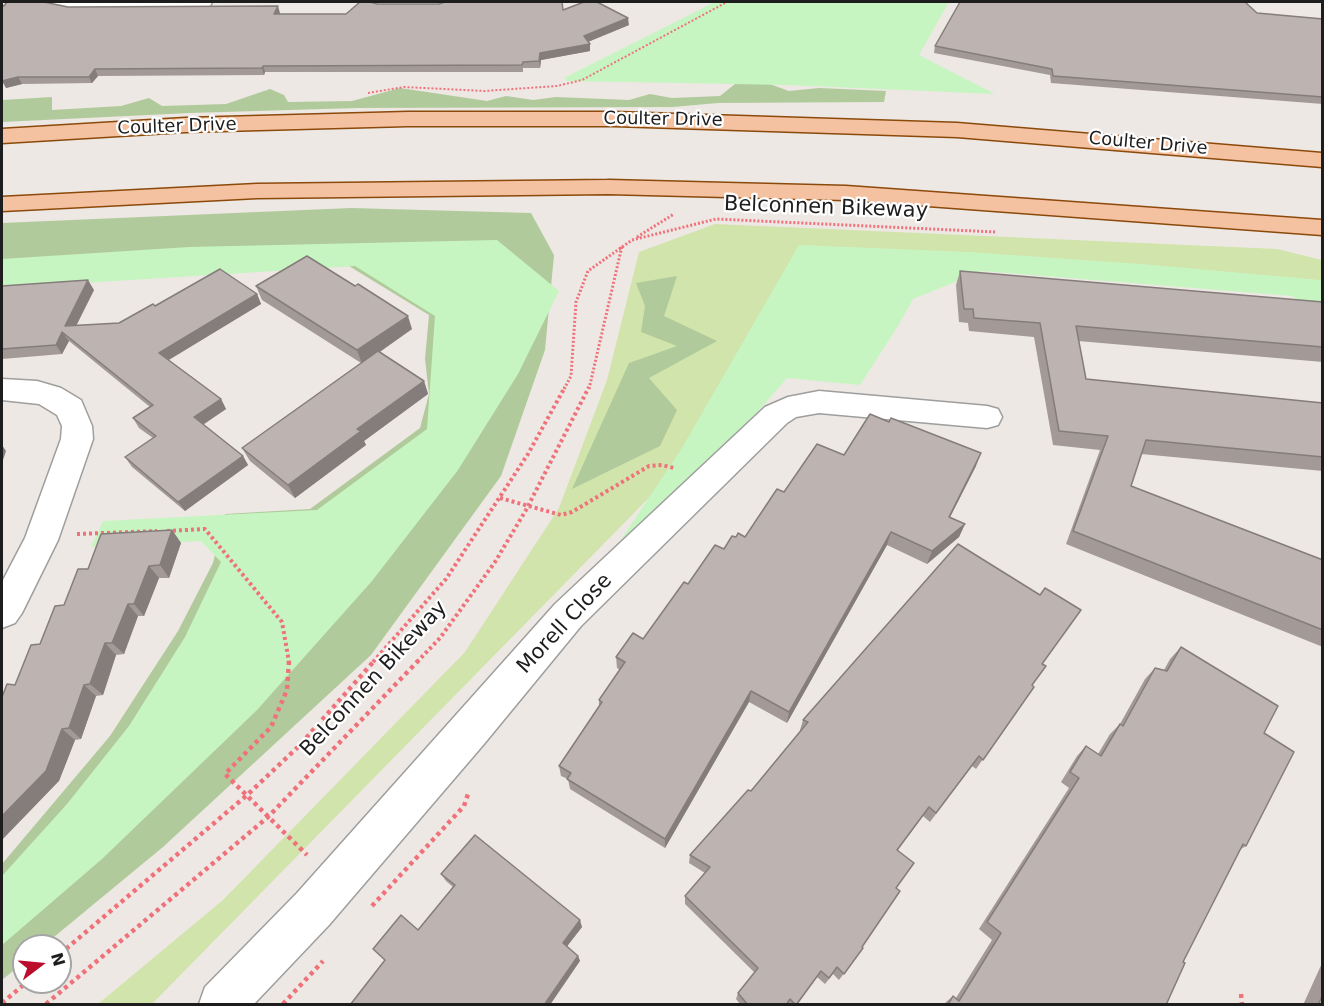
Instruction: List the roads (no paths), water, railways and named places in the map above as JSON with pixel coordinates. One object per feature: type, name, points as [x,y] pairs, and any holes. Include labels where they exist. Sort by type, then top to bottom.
[{"type":"main road","name":"Coulter Drive","points":[[2,136],[185,125],[361,120],[614,119],[832,124],[1098,140],[1323,160]]},
{"type":"main road","points":[[1098,140],[1142,153],[1323,170]]},
{"type":"main road","points":[[2,204],[257,191],[608,187],[846,193],[1323,228]]},
{"type":"main road","points":[[1261,222],[1323,238]]},
{"type":"street","points":[[56,2],[105,6],[203,2]]},
{"type":"street","points":[[379,2],[440,2]]},
{"type":"street","points":[[2,390],[37,392],[50,396],[70,408],[77,426],[77,439],[41,540],[2,612]]},
{"type":"street","name":"Morell Close","points":[[222,1005],[335,883],[470,731],[568,615],[776,415],[788,408],[819,402],[987,417]]}]
